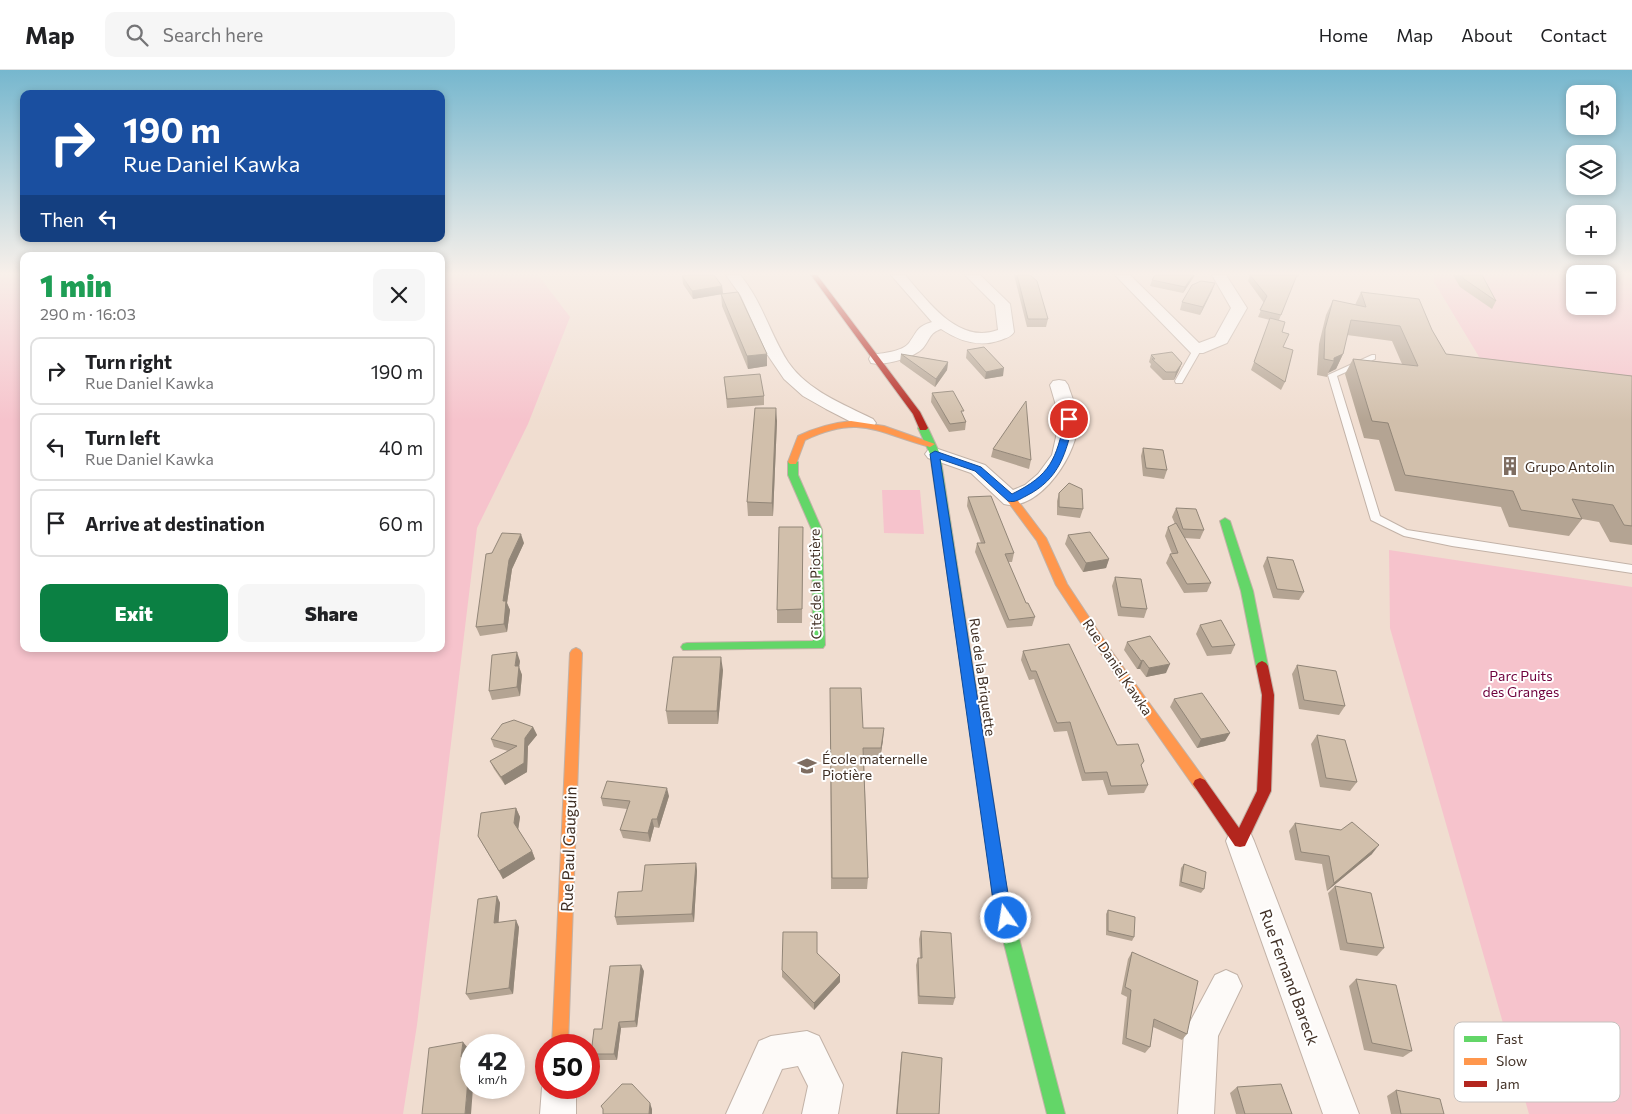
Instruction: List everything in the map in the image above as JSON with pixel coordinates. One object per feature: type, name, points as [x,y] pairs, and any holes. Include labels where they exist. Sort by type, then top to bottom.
[{"type":"street","name":"Cité de la Piotière","points":[[762,324],[783,367],[800,385],[822,400],[867,423],[933,449]]},
{"type":"street","name":"Rue de la Briquette","points":[[851,324],[917,414],[933,449],[1001,900],[1056,1114]]},
{"type":"street","points":[[877,358],[906,352],[916,346],[921,334],[928,328],[940,324],[952,331],[977,339],[996,337],[1006,332],[1005,324]]},
{"type":"street","points":[[1171,324],[1197,350],[1221,340],[1230,324]]},
{"type":"street","points":[[1011,499],[1032,489],[1045,478],[1061,455],[1069,419],[1059,385]]},
{"type":"street","name":"Cité de la Piotière","points":[[687,647],[818,645],[817,530],[794,475],[793,457],[801,438],[816,430],[833,424],[867,423]]},
{"type":"street","name":"Rue Daniel Kawka","points":[[933,449],[978,469],[1011,499],[1042,540],[1062,584],[1108,655],[1236,836]]},
{"type":"street","points":[[1226,521],[1247,591],[1268,695],[1264,791],[1236,836]]},
{"type":"street","name":"Rue Paul Gauguin","points":[[560,1034],[576,653]]},
{"type":"street","name":"Rue Fernand Bareck","points":[[1236,836],[1341,1114]]},
{"type":"street","points":[[1196,1114],[1201,1033],[1226,986]]},
{"type":"street","points":[[744,1114],[771,1052],[807,1048],[826,1085],[820,1114]]},
{"type":"street","points":[[558,1114],[559,1099]]},
{"type":"lane","points":[[1179,381],[1197,350]]},
{"type":"lane","points":[[1372,357],[1332,376],[1375,518],[1404,532],[1452,542],[1632,568]]},
{"type":"green space","points":[[0,324],[20,324],[20,652],[445,652],[445,324],[567,324],[528,424],[477,528],[417,1025],[403,1114],[0,1114]]},
{"type":"green space","points":[[1459,324],[1632,324],[1632,388],[1487,370]]},
{"type":"green space","points":[[882,490],[920,490],[924,534],[884,533]]},
{"type":"green space","name":"Parc Puits des Granges","points":[[1389,550],[1632,587],[1632,1114],[1529,1114],[1526,1102],[1620,1102],[1620,1022],[1503,1022],[1390,628]]},
{"type":"building","points":[[733,324],[753,324],[767,354],[747,356]]},
{"type":"building","points":[[1268,324],[1284,324],[1282,332],[1289,334],[1283,347],[1293,350],[1285,382],[1254,362]]},
{"type":"building","name":"Grupo Antolin","points":[[1326,324],[1350,324],[1343,354],[1334,358],[1334,361],[1324,359]]},
{"type":"building","name":"Grupo Antolin","points":[[1381,324],[1429,324],[1446,354],[1632,376],[1632,526],[1624,525],[1613,505],[1572,499],[1582,519],[1521,510],[1513,491],[1405,475],[1388,423],[1372,421],[1353,359],[1418,366],[1400,326]]},
{"type":"building","points":[[984,347],[1004,368],[986,372],[967,350]]},
{"type":"building","points":[[1172,352],[1182,363],[1176,372],[1166,372],[1152,359],[1155,359],[1151,355]]},
{"type":"building","points":[[901,354],[948,362],[936,379]]},
{"type":"building","points":[[760,374],[764,396],[727,399],[724,377]]},
{"type":"building","points":[[953,391],[964,411],[961,411],[966,422],[950,424],[932,393]]},
{"type":"building","points":[[1026,401],[1031,460],[993,449]]},
{"type":"building","points":[[755,408],[776,408],[772,503],[747,502]]},
{"type":"building","points":[[1143,448],[1163,450],[1167,470],[1146,468]]},
{"type":"building","points":[[1069,483],[1082,489],[1083,509],[1059,507],[1059,493]]},
{"type":"building","points":[[991,496],[1014,553],[1005,554],[1026,603],[1028,603],[1035,617],[1009,620],[977,543],[985,543],[968,497]]},
{"type":"building","points":[[1176,508],[1196,509],[1204,530],[1183,529]]},
{"type":"building","points":[[1176,523],[1211,583],[1187,584],[1170,554],[1178,553],[1168,527]]},
{"type":"building","points":[[779,527],[803,527],[802,609],[777,610]]},
{"type":"building","points":[[1090,532],[1109,559],[1086,563],[1068,535]]},
{"type":"building","points":[[502,533],[521,534],[509,560],[503,601],[506,601],[504,624],[476,627],[486,554],[492,553]]},
{"type":"building","points":[[1267,557],[1293,560],[1304,592],[1277,589]]},
{"type":"building","points":[[1115,577],[1141,579],[1147,609],[1121,607]]},
{"type":"building","points":[[1221,620],[1235,645],[1212,647],[1200,625]]},
{"type":"building","points":[[1150,636],[1170,664],[1149,668],[1143,660],[1141,661],[1127,642]]},
{"type":"building","points":[[1069,644],[1117,745],[1138,744],[1144,761],[1141,765],[1148,785],[1111,786],[1107,772],[1085,773],[1070,722],[1057,723],[1036,671],[1031,671],[1023,651]]},
{"type":"building","points":[[517,652],[515,666],[519,666],[517,687],[489,691],[492,655]]},
{"type":"building","points":[[673,657],[721,657],[717,711],[666,711]]},
{"type":"building","points":[[1297,665],[1336,671],[1345,706],[1304,700]]},
{"type":"building","points":[[830,688],[861,688],[863,728],[884,728],[881,748],[863,748],[868,878],[832,878]]},
{"type":"building","points":[[1202,693],[1230,733],[1201,739],[1174,699]]},
{"type":"building","points":[[514,720],[533,727],[525,738],[524,763],[501,777],[490,761],[517,746],[491,739],[502,724]]},
{"type":"building","points":[[1317,735],[1345,740],[1357,782],[1326,778]]},
{"type":"building","points":[[607,781],[667,788],[657,819],[652,819],[648,833],[620,830],[630,801],[601,798]]},
{"type":"building","points":[[516,808],[514,823],[532,851],[499,871],[478,836],[481,813]]},
{"type":"building","points":[[1352,822],[1379,845],[1334,883],[1329,856],[1301,852],[1295,823],[1341,830]]},
{"type":"building","points":[[696,863],[692,914],[615,917],[618,892],[642,891],[645,865]]},
{"type":"building","points":[[1184,864],[1206,872],[1204,889],[1181,882]]},
{"type":"building","points":[[1335,886],[1371,893],[1384,948],[1347,943]]},
{"type":"building","points":[[497,896],[494,923],[516,920],[509,988],[466,994],[478,899]]},
{"type":"building","points":[[1108,910],[1135,917],[1134,937],[1108,931]]},
{"type":"building","points":[[921,931],[951,933],[955,998],[919,996],[918,958],[922,958]]},
{"type":"building","points":[[783,932],[817,932],[817,953],[840,975],[814,1003],[782,970]]},
{"type":"building","points":[[1132,952],[1198,981],[1187,1034],[1154,1019],[1150,1047],[1126,1038],[1131,990],[1125,987]]},
{"type":"building","points":[[641,965],[635,1021],[619,1022],[614,1054],[600,1054],[600,1034],[593,1034],[594,1029],[602,1029],[610,966]]},
{"type":"building","points":[[1356,979],[1396,985],[1412,1051],[1372,1043]]},
{"type":"building","points":[[460,1043],[460,1099],[466,1099],[465,1114],[422,1114],[429,1048]]},
{"type":"building","points":[[902,1052],[942,1058],[939,1114],[897,1114]]},
{"type":"building","points":[[622,1084],[632,1084],[650,1103],[649,1114],[603,1114],[601,1106]]},
{"type":"building","points":[[1281,1084],[1292,1114],[1245,1114],[1237,1087]]},
{"type":"building","points":[[1396,1090],[1440,1099],[1444,1114],[1401,1114]]},
{"type":"traffic: fast","points":[[923,428],[935,454],[971,695]]},
{"type":"traffic: fast","points":[[687,647],[819,645],[817,530],[793,475],[793,462]]},
{"type":"traffic: fast","points":[[1225,521],[1247,591],[1262,666]]},
{"type":"traffic: fast","points":[[997,871],[1001,900],[1056,1114]]},
{"type":"traffic: slow","points":[[793,462],[801,438],[836,425],[866,424],[930,444]]},
{"type":"traffic: slow","points":[[1011,499],[1042,540],[1062,585],[1108,655],[1200,784]]},
{"type":"traffic: slow","points":[[560,1034],[576,653]]},
{"type":"traffic: jam","points":[[850,324],[917,414],[923,428]]},
{"type":"traffic: jam","points":[[1200,784],[1240,841],[1264,791],[1268,695],[1262,666]]},
{"type":"traffic: jam","points":[[971,695],[997,871]]},
{"type":"place","name":"Grupo Antolin","points":[[1510,466]]},
{"type":"place","name":"École maternelle Piotière","points":[[807,766]]},
{"type":"route","points":[[1006,918],[1001,900],[935,454],[978,469],[1011,499],[1032,489],[1045,478],[1061,455],[1069,419]]}]
